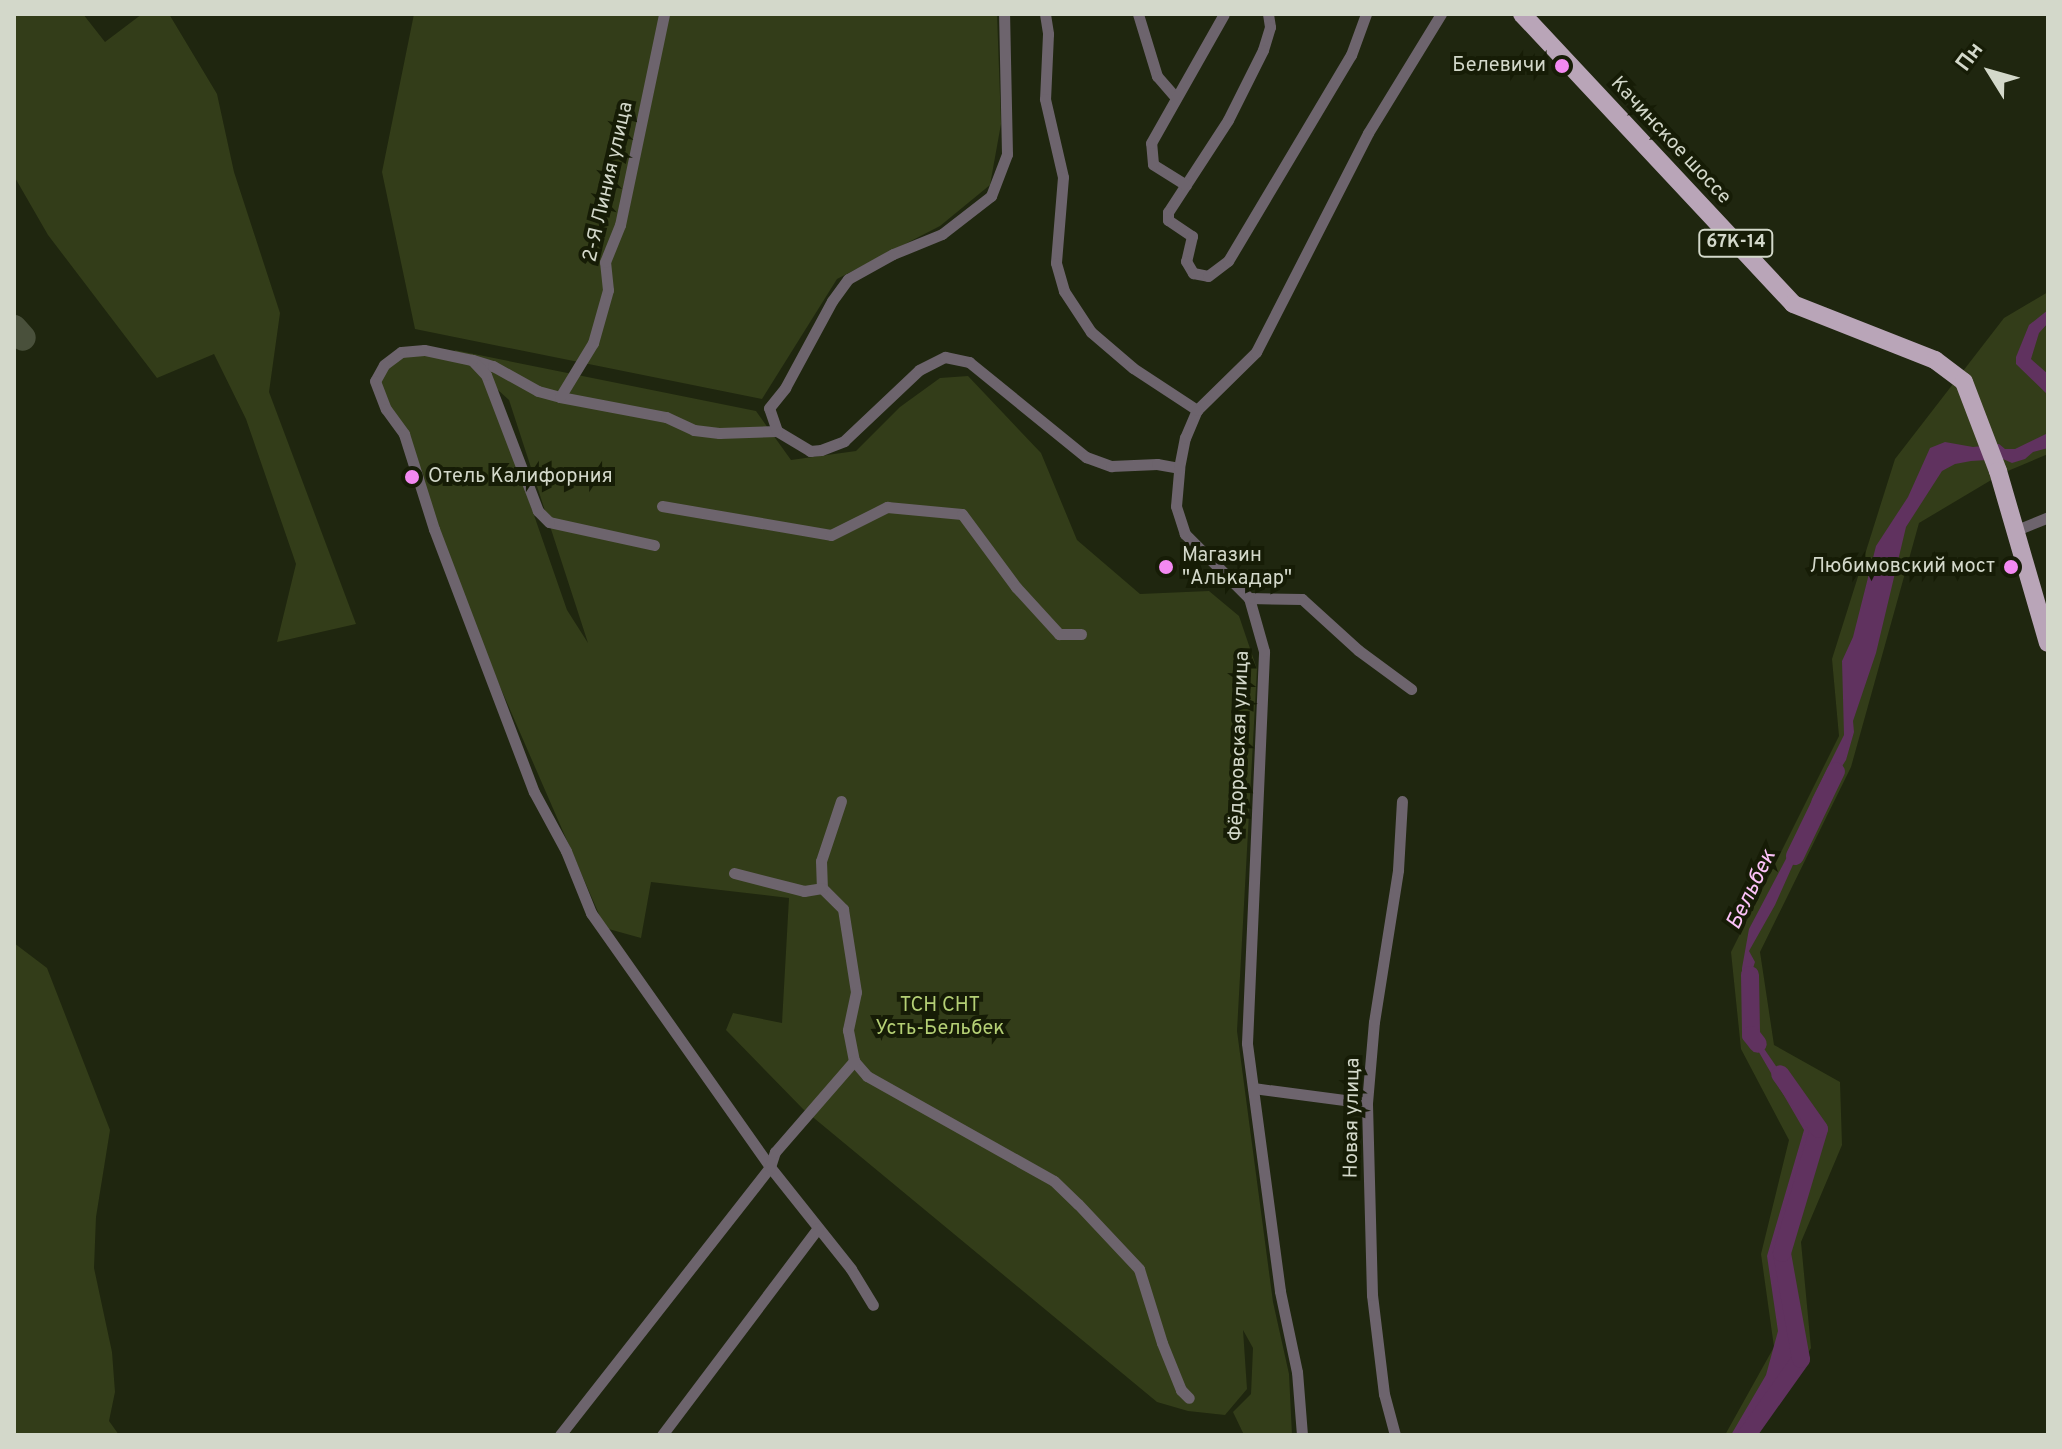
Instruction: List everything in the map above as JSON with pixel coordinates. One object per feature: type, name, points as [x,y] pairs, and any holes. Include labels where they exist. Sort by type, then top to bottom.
[{"type":"main road","name":"Качинское шоссе","points":[[1522,14],[1793,304],[1935,360],[1964,382],[1981,419],[2014,531]]},
{"type":"main road","name":"67К-14","points":[[2014,531],[2048,643]]},
{"type":"street","name":"2-Я Линия улица","points":[[560,397],[593,343],[608,290],[605,262],[620,225],[664,14]]},
{"type":"street","points":[[777,431],[769,408],[785,388],[832,301],[848,279],[893,254],[942,234],[991,196],[1007,154],[1004,14]]},
{"type":"street","points":[[1045,14],[1048,34],[1045,99],[1063,177],[1056,263],[1064,291],[1091,332],[1133,368],[1197,410]]},
{"type":"street","points":[[1138,14],[1157,76],[1176,98]]},
{"type":"street","points":[[1186,185],[1153,164],[1151,143],[1224,14]]},
{"type":"street","points":[[1268,14],[1270,27],[1263,50],[1228,120],[1168,212],[1168,220],[1192,236],[1186,261],[1193,273],[1208,276],[1228,261],[1351,55],[1366,14]]},
{"type":"street","name":"Фёдоровская улица","points":[[1302,1435],[1297,1372],[1280,1291],[1247,1043],[1264,651],[1249,598],[1185,534],[1176,506],[1179,468],[1185,438],[1197,410],[1256,352],[1368,133],[1441,14]]},
{"type":"street","points":[[873,1305],[770,1167],[591,913],[566,851],[534,792],[434,529],[404,434],[386,409],[375,381],[384,365],[401,352],[424,350],[493,366],[538,391],[560,397],[666,417],[694,430],[719,433],[777,431],[810,451],[844,441],[919,370],[945,357],[969,362],[1086,457],[1111,466],[1157,464],[1179,468]]},
{"type":"street","points":[[472,360],[486,375],[538,511],[549,522],[654,545]]},
{"type":"street","points":[[662,506],[831,535],[887,507],[962,514],[1016,587],[1059,634],[1081,634]]},
{"type":"street","points":[[2014,531],[2048,517]]},
{"type":"street","points":[[1249,598],[1302,599],[1358,650],[1411,689]]},
{"type":"street","points":[[841,801],[821,861],[822,888],[843,909],[856,992],[848,1030],[854,1061],[867,1076],[1054,1181],[1078,1204],[1139,1269],[1162,1343],[1181,1390],[1189,1398]]},
{"type":"street","name":"Новая улица","points":[[1395,1435],[1384,1394],[1372,1295],[1367,1103],[1374,1022],[1398,870],[1402,801]]},
{"type":"street","points":[[734,873],[804,891],[822,888]]},
{"type":"street","points":[[560,1435],[770,1167],[775,1152],[854,1061]]},
{"type":"street","points":[[1253,1088],[1367,1103]]},
{"type":"street","points":[[662,1435],[818,1228]]},
{"type":"green space","points":[[14,14],[83,14],[105,42],[142,14],[169,14],[217,94],[234,172],[280,313],[269,392],[356,624],[277,642],[296,564],[246,419],[214,354],[157,378],[48,235],[14,176]]},
{"type":"green space","points":[[414,14],[997,14],[1001,124],[990,185],[940,226],[837,279],[762,399],[415,329],[382,172]]},
{"type":"green space","points":[[2048,292],[2048,454],[2003,473],[1919,523],[1851,767],[1760,952],[1774,1045],[1840,1082],[1842,1145],[1801,1242],[1811,1348],[1757,1435],[1725,1435],[1774,1347],[1761,1254],[1789,1140],[1741,1049],[1731,952],[1839,736],[1832,659],[1895,459],[2004,318]]},
{"type":"green space","name":"ТСН СНТ Усть-Бельбек","points":[[454,350],[756,411],[791,460],[856,451],[900,407],[940,378],[968,376],[1041,453],[1077,540],[1140,594],[1209,591],[1239,616],[1257,669],[1237,1031],[1273,1302],[1289,1374],[1292,1435],[1244,1435],[1233,1412],[1251,1394],[1253,1348],[1243,1330],[1247,1389],[1225,1415],[1188,1411],[1157,1402],[803,1109],[726,1030],[733,1013],[782,1023],[789,898],[651,882],[641,938],[605,928],[498,682],[378,382],[386,368],[401,354],[424,352],[464,359]],"holes":[[[487,380],[509,400],[588,643],[567,610]]]},
{"type":"green space","points":[[14,943],[47,968],[110,1130],[96,1217],[94,1268],[112,1352],[115,1392],[109,1421],[119,1435],[14,1435]]},
{"type":"shaded area","points":[[2048,310],[2048,323],[2039,333],[2031,359],[2048,374],[2048,395],[2016,364],[2016,357],[2029,325]]},
{"type":"shaded area","name":"Бельбек","points":[[2048,433],[2048,448],[2033,452],[2025,459],[2012,463],[2003,459],[1971,461],[1942,471],[1906,527],[1876,653],[1853,721],[1854,732],[1846,760],[1826,791],[1775,905],[1749,951],[1755,962],[1750,977],[1754,1034],[1819,1129],[1782,1253],[1801,1359],[1758,1414],[1748,1435],[1731,1435],[1766,1375],[1778,1331],[1767,1256],[1804,1130],[1742,1023],[1742,968],[1749,929],[1805,823],[1812,799],[1844,735],[1842,661],[1853,637],[1876,546],[1908,497],[1930,448],[1945,442],[1973,447],[1999,444],[2005,449],[2015,449]]},
{"type":"waterway","name":"Бельбек","points":[[1795,856],[1836,771]]},
{"type":"waterway","name":"Бельбек","points":[[1750,975],[1751,1035],[1758,1044]]},
{"type":"waterway","name":"Бельбек","points":[[1747,1435],[1801,1359],[1782,1253],[1819,1129],[1780,1074]]},
{"type":"taxiway","points":[[14,328],[23,338]]},
{"type":"place","name":"Белевичи","points":[[1562,66]]},
{"type":"place","name":"Отель Калифорния","points":[[412,477]]},
{"type":"place","name":"Магазин \"Алькадар\"","points":[[1166,567]]},
{"type":"place","name":"Любимовский мост","points":[[2011,567]]}]
